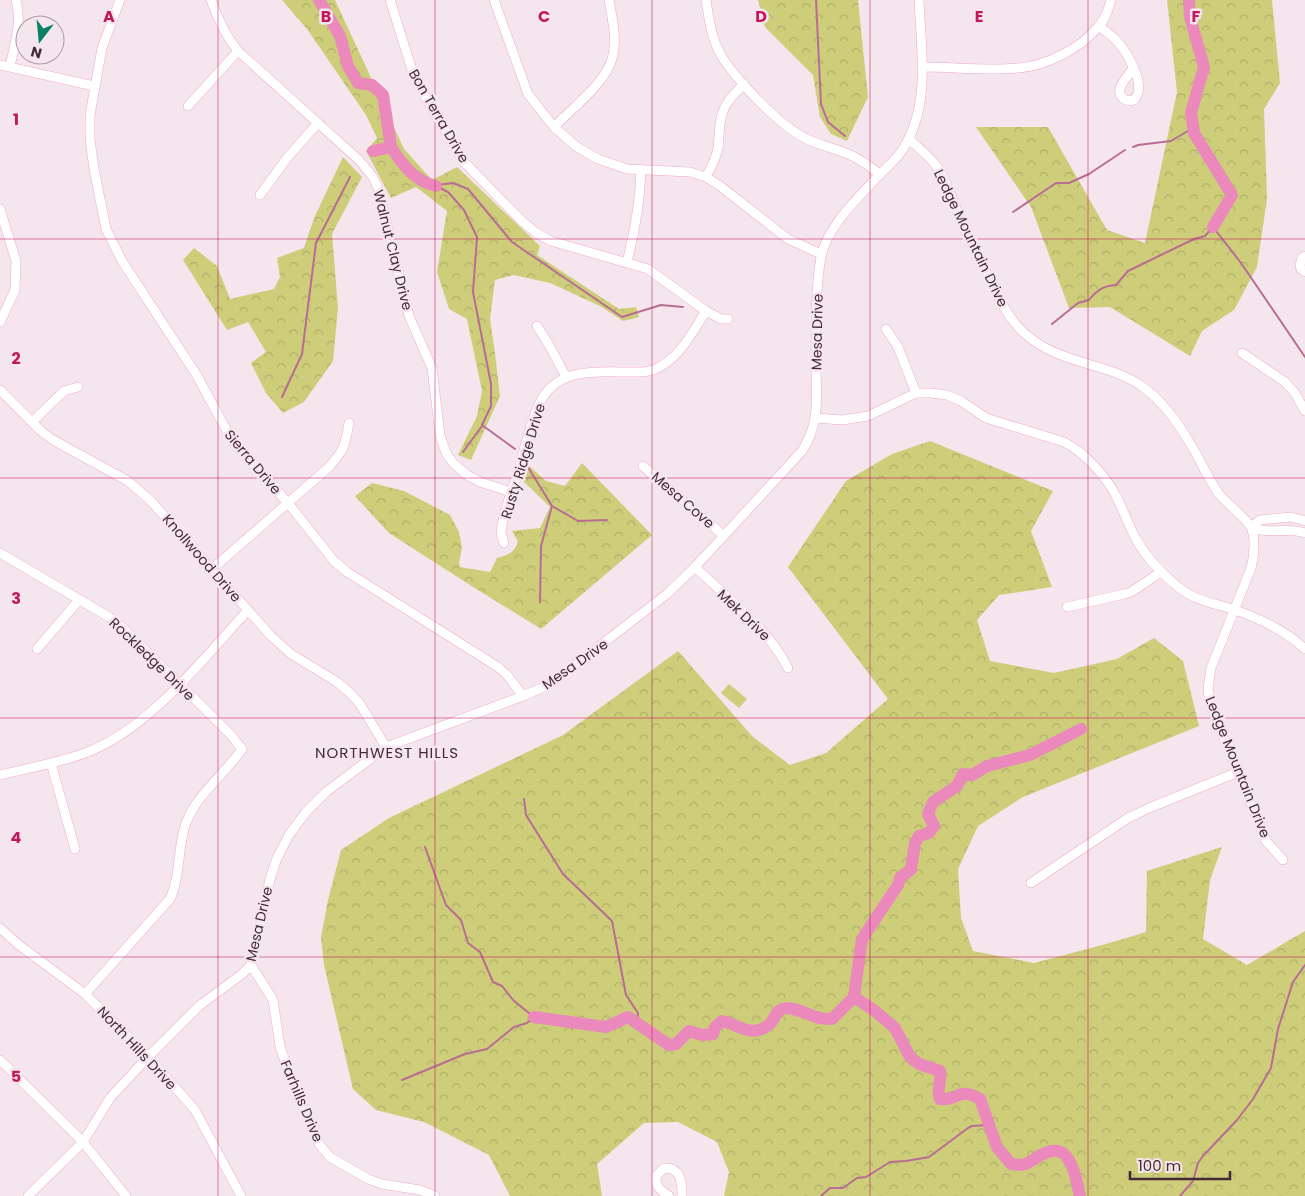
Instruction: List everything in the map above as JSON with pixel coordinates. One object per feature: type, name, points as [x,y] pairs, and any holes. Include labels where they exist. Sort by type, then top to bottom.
[{"type":"street","points":[[10,66],[18,26],[19,10],[16,0]]},
{"type":"street","name":"Sierra Drive","points":[[120,0],[102,48],[90,116],[90,140],[106,229],[122,261],[196,374],[233,442],[288,503],[334,560],[347,572],[498,668],[507,675],[523,696]]},
{"type":"street","name":"Walnut Clay Drive","points":[[211,0],[226,38],[317,124],[359,160],[373,177],[378,188],[409,316],[432,368],[440,435],[446,453],[453,463],[467,475],[511,492]]},
{"type":"street","name":"Bon Terra Drive","points":[[390,0],[412,70],[425,97],[463,161],[474,174],[535,232],[551,241],[648,269],[706,311],[721,319],[728,319]]},
{"type":"street","points":[[494,0],[528,94],[540,111],[577,147],[598,159],[619,167],[690,172],[706,178],[720,186],[788,239],[822,254]]},
{"type":"street","points":[[554,126],[596,84],[610,64],[615,45],[615,32],[609,0]]},
{"type":"street","points":[[706,0],[712,33],[721,55],[744,84],[784,125],[803,138],[857,158],[880,175]]},
{"type":"street","name":"Mesa Drive","points":[[28,1196],[83,1142],[110,1098],[148,1057],[199,1006],[252,965],[270,878],[277,858],[289,835],[306,812],[326,792],[386,747],[523,696],[552,682],[667,594],[802,451],[809,440],[816,418],[818,403],[816,340],[819,272],[822,254],[836,224],[899,156],[917,119],[920,104],[922,67],[919,0]]},
{"type":"street","points":[[922,67],[1020,68],[1046,61],[1065,53],[1084,41],[1099,26],[1107,13],[1111,0]]},
{"type":"street","points":[[1099,26],[1116,40],[1128,55],[1134,68]]},
{"type":"street","points":[[188,106],[238,51]]},
{"type":"street","points":[[0,65],[94,86]]},
{"type":"street","points":[[706,178],[717,149],[719,126],[723,110],[728,100],[744,84]]},
{"type":"street","points":[[260,195],[286,158],[317,124]]},
{"type":"street","name":"Ledge Mountain Drive","points":[[909,138],[937,167],[946,183],[962,224],[1001,301],[1022,332],[1042,347],[1066,358],[1128,378],[1149,392],[1165,409],[1191,444],[1207,476],[1220,496],[1251,527],[1254,556],[1251,568],[1214,657],[1208,680],[1208,688],[1213,710],[1266,841],[1283,860]]},
{"type":"street","points":[[628,262],[640,198],[641,170]]},
{"type":"street","points":[[0,209],[16,261],[15,290],[0,322]]},
{"type":"street","points":[[1305,256],[1302,258],[1300,265],[1301,269],[1305,272]]},
{"type":"street","name":"Rusty Ridge Drive","points":[[504,543],[501,533],[511,492],[536,415],[543,397],[551,387],[566,377],[586,372],[639,372],[653,370],[677,353],[706,311]]},
{"type":"street","points":[[537,326],[566,377]]},
{"type":"street","points":[[886,329],[898,347],[916,393]]},
{"type":"street","points":[[1242,353],[1285,382],[1295,393],[1305,411]]},
{"type":"street","points":[[32,422],[64,391],[78,387]]},
{"type":"street","name":"Knollwood Drive","points":[[0,390],[41,431],[53,440],[128,481],[151,501],[270,635],[291,654],[337,682],[350,693],[360,704],[386,747]]},
{"type":"street","points":[[816,418],[842,420],[868,416],[916,393],[931,393],[947,395],[961,401],[986,418],[1064,442],[1076,448],[1113,490],[1136,539],[1161,572],[1188,595],[1247,614],[1290,636],[1305,649]]},
{"type":"street","points":[[212,569],[328,468],[342,452],[346,443],[349,423]]},
{"type":"street","name":"Mesa Cove","points":[[643,466],[723,535]]},
{"type":"street","points":[[1305,521],[1291,517],[1260,520],[1251,527],[1260,531],[1286,529],[1305,533]]},
{"type":"street","name":"Rockledge Drive","points":[[0,553],[109,617],[122,627],[242,748],[190,813],[182,837],[174,891],[170,899],[85,994]]},
{"type":"street","name":"Mek Drive","points":[[694,567],[766,634],[779,651],[788,668]]},
{"type":"street","points":[[1067,607],[1131,592],[1161,572]]},
{"type":"street","points":[[37,649],[79,600]]},
{"type":"street","points":[[0,775],[86,753],[123,734],[142,720],[179,684],[248,610]]},
{"type":"street","points":[[51,763],[76,849]]},
{"type":"street","points":[[1030,883],[1128,818],[1238,772]]},
{"type":"street","name":"North Hills Drive","points":[[0,928],[19,945],[85,994],[148,1057],[195,1110],[241,1196]]},
{"type":"street","name":"Farhills Drive","points":[[252,965],[273,1000],[283,1058],[319,1144],[330,1157],[368,1179],[382,1184],[420,1190],[435,1196]]},
{"type":"street","points":[[0,1060],[83,1142],[126,1196]]},
{"type":"street","points":[[669,1196],[658,1188],[656,1183],[656,1176],[664,1168],[675,1170],[679,1175],[682,1181],[682,1196]]},
{"type":"green space","points":[[282,0],[335,0],[404,149],[432,180],[457,167],[540,246],[537,255],[619,309],[636,307],[639,317],[623,321],[600,306],[550,283],[514,275],[495,280],[490,319],[500,396],[471,460],[458,455],[477,416],[482,391],[467,319],[449,309],[437,272],[447,211],[416,187],[391,198],[366,151],[377,138],[366,115],[307,29]]},
{"type":"green space","points":[[758,0],[858,0],[868,97],[847,141],[831,134],[820,117],[813,75],[765,27]]},
{"type":"green space","points":[[1167,0],[1272,0],[1280,83],[1264,109],[1267,199],[1257,267],[1234,310],[1202,331],[1190,356],[1110,307],[1069,308],[1031,207],[976,127],[1048,127],[1107,230],[1145,243],[1177,92]]},
{"type":"green space","points":[[343,157],[362,177],[332,234],[338,308],[333,361],[304,402],[283,413],[266,393],[251,363],[266,352],[248,322],[227,330],[183,260],[194,248],[217,266],[230,299],[274,289],[280,277],[277,258],[304,248],[314,218]]},
{"type":"green space","points":[[930,441],[1053,491],[1031,531],[1052,587],[999,595],[977,620],[990,661],[1054,673],[1117,659],[1154,638],[1183,661],[1199,726],[1023,797],[978,826],[958,869],[961,918],[973,951],[1034,963],[1146,932],[1147,871],[1222,847],[1210,880],[1203,939],[1247,965],[1305,931],[1305,1196],[724,1196],[729,1172],[717,1142],[678,1122],[644,1123],[597,1164],[602,1196],[510,1196],[489,1155],[424,1122],[376,1110],[353,1089],[324,965],[321,937],[341,850],[389,818],[563,735],[678,651],[752,736],[790,765],[826,753],[888,699],[788,567],[846,481],[892,454]]},
{"type":"green space","points":[[582,463],[652,535],[541,629],[389,533],[355,496],[372,483],[404,491],[450,515],[459,532],[462,548],[460,567],[490,572],[497,558],[508,554],[515,548],[518,541],[512,531],[540,528],[550,507],[522,480],[527,464],[546,481],[565,486]]},
{"type":"green space","points":[[729,684],[747,699],[739,708],[721,693]]},
{"type":"waterway","points":[[319,0],[340,36],[348,66],[358,83],[372,85],[383,95],[391,147],[373,151]]},
{"type":"waterway","points":[[816,0],[821,104],[828,122],[845,136]]},
{"type":"waterway","points":[[1189,0],[1190,17],[1204,67],[1191,113],[1194,133],[1232,195],[1213,227]]},
{"type":"waterway","points":[[1133,147],[1171,141],[1193,128]]},
{"type":"waterway","points":[[391,147],[409,171],[428,184],[436,186]]},
{"type":"waterway","points":[[1013,212],[1056,183],[1069,183],[1089,174],[1125,150]]},
{"type":"waterway","points":[[282,397],[302,354],[316,243],[350,177]]},
{"type":"waterway","points":[[437,185],[453,183],[468,189],[512,242],[622,317],[661,305],[683,307]]},
{"type":"waterway","points":[[436,186],[448,192],[464,210],[477,237],[473,292],[491,384],[491,406],[482,425],[515,449]]},
{"type":"waterway","points":[[1052,324],[1078,303],[1089,300],[1107,286],[1116,285],[1128,271],[1194,239],[1205,236],[1213,227],[1241,263],[1305,357]]},
{"type":"waterway","points":[[463,452],[482,426]]},
{"type":"waterway","points":[[528,467],[552,506],[541,546],[540,602]]},
{"type":"waterway","points":[[552,506],[578,521],[607,520]]},
{"type":"waterway","points":[[854,997],[862,939],[898,885],[900,878],[911,869],[915,843],[919,836],[929,833],[934,826],[928,814],[933,802],[957,786],[963,774],[972,775],[987,766],[1030,755],[1081,729]]},
{"type":"waterway","points":[[524,799],[526,815],[563,874],[612,921],[626,995],[638,1013],[637,1024]]},
{"type":"waterway","points":[[402,1080],[465,1054],[487,1049],[514,1027],[527,1023],[534,1017],[514,1001],[502,986],[493,982],[480,952],[468,943],[461,920],[446,905],[425,847]]},
{"type":"waterway","points":[[1180,1196],[1193,1181],[1198,1163],[1237,1120],[1253,1099],[1271,1068],[1278,1029],[1293,982],[1305,965]]},
{"type":"waterway","points":[[534,1017],[606,1027],[628,1017],[669,1045],[676,1044],[689,1031],[702,1035],[713,1034],[715,1027],[722,1021],[746,1030],[752,1031],[764,1028],[770,1024],[778,1012],[786,1008],[824,1019],[832,1019],[854,997],[895,1028],[910,1057],[919,1064],[940,1071],[940,1099],[962,1094],[973,1095],[980,1099],[997,1147],[1011,1164],[1026,1164],[1043,1154],[1052,1151],[1060,1152],[1066,1156],[1074,1171],[1080,1196]]},
{"type":"waterway","points":[[821,1196],[830,1188],[843,1188],[857,1178],[866,1177],[890,1162],[929,1157],[968,1128],[989,1125]]},
{"type":"district","name":"NORTHWEST HILLS","points":[[387,753]]}]
